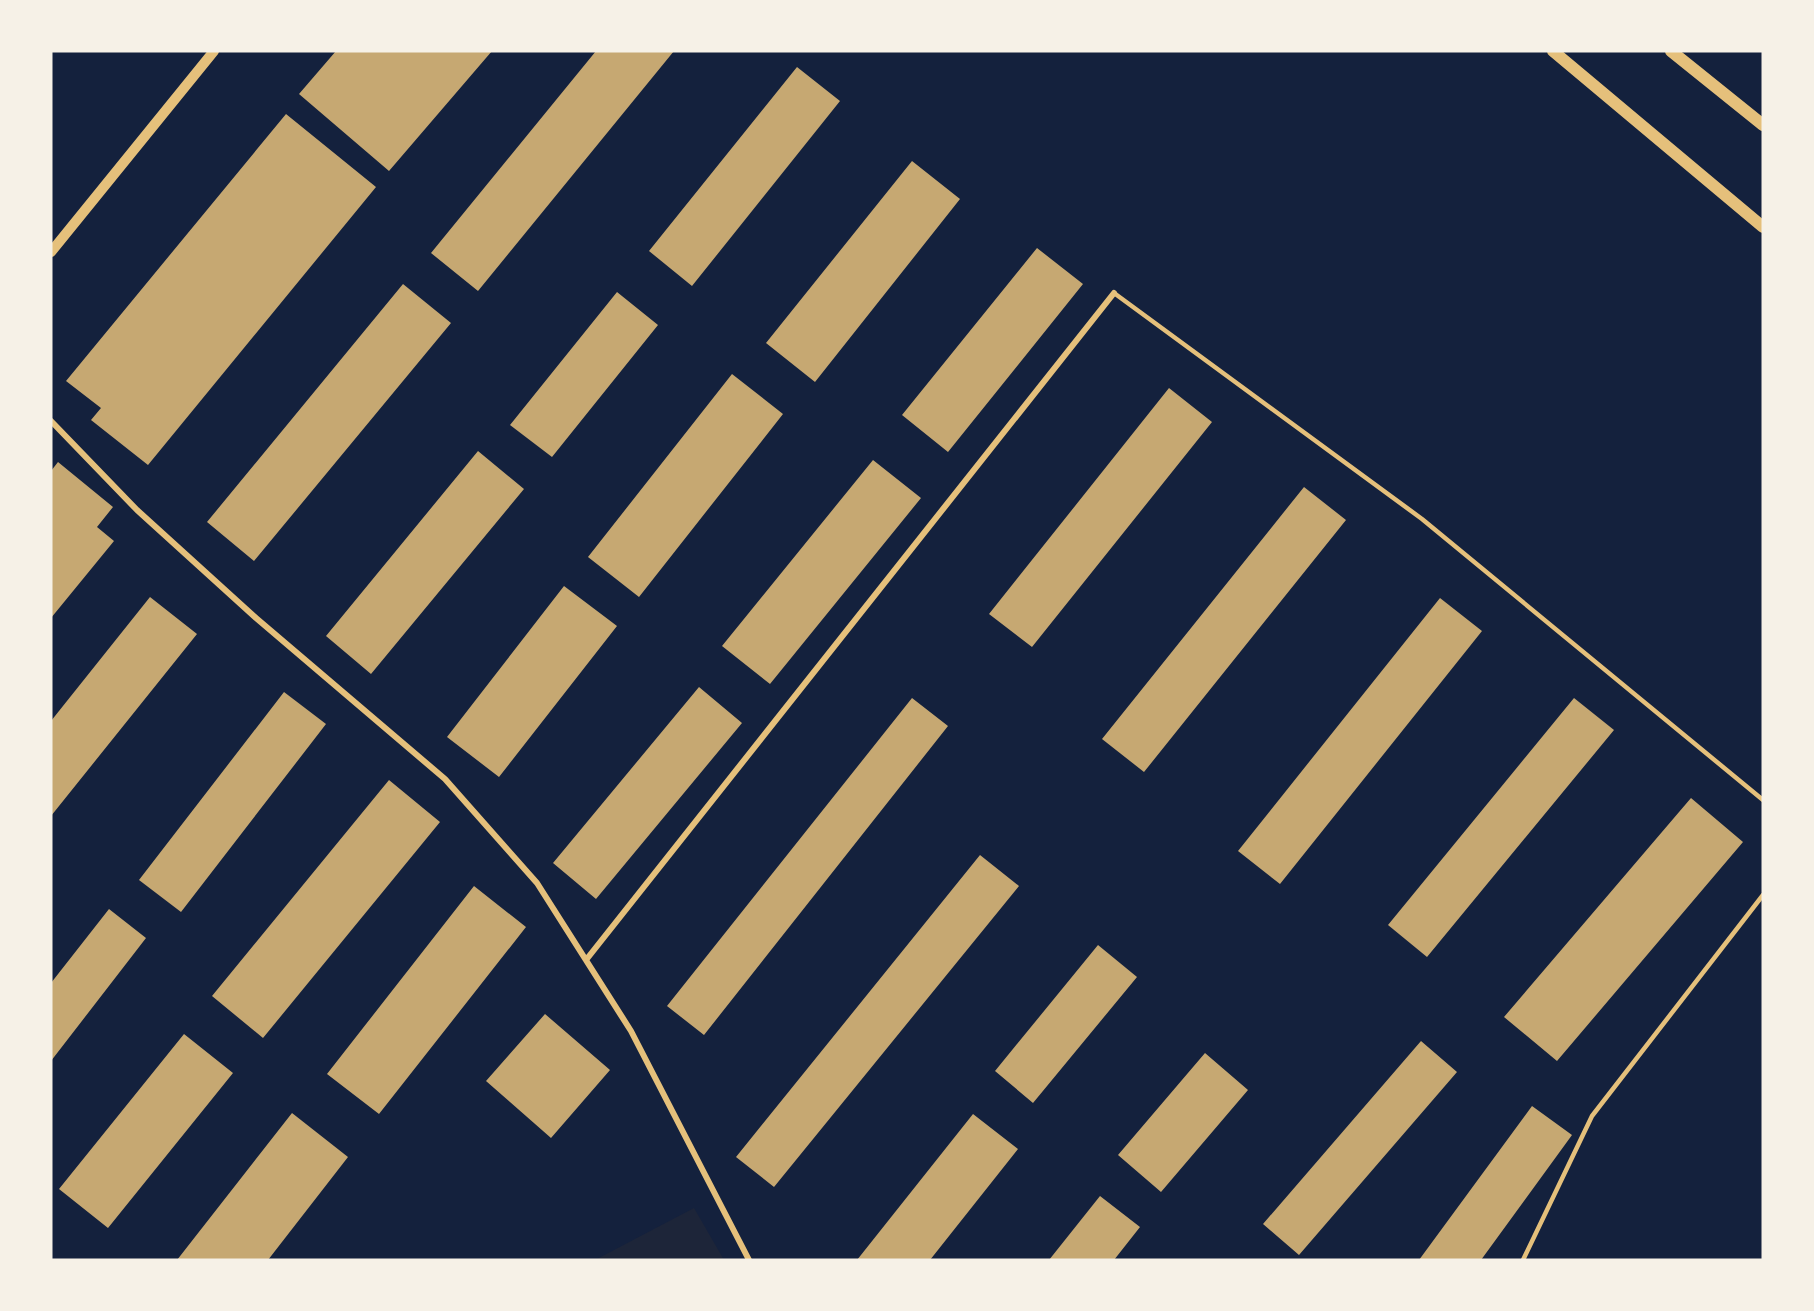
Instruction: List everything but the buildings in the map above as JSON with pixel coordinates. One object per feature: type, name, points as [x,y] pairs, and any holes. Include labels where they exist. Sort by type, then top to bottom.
[{"type":"main road","points":[[1553,51],[1763,228]]},
{"type":"main road","points":[[1671,51],[1763,125]]},
{"type":"street","points":[[51,252],[214,51]]},
{"type":"street","points":[[586,960],[1114,293]]},
{"type":"street","points":[[51,421],[137,510],[256,618],[445,779],[537,883],[631,1031],[749,1260]]},
{"type":"lane","points":[[1114,293],[1422,519],[1763,800]]},
{"type":"lane","points":[[1523,1260],[1592,1116],[1763,895]]},
{"type":"shaded area","points":[[694,1208],[724,1260],[595,1260]]}]
